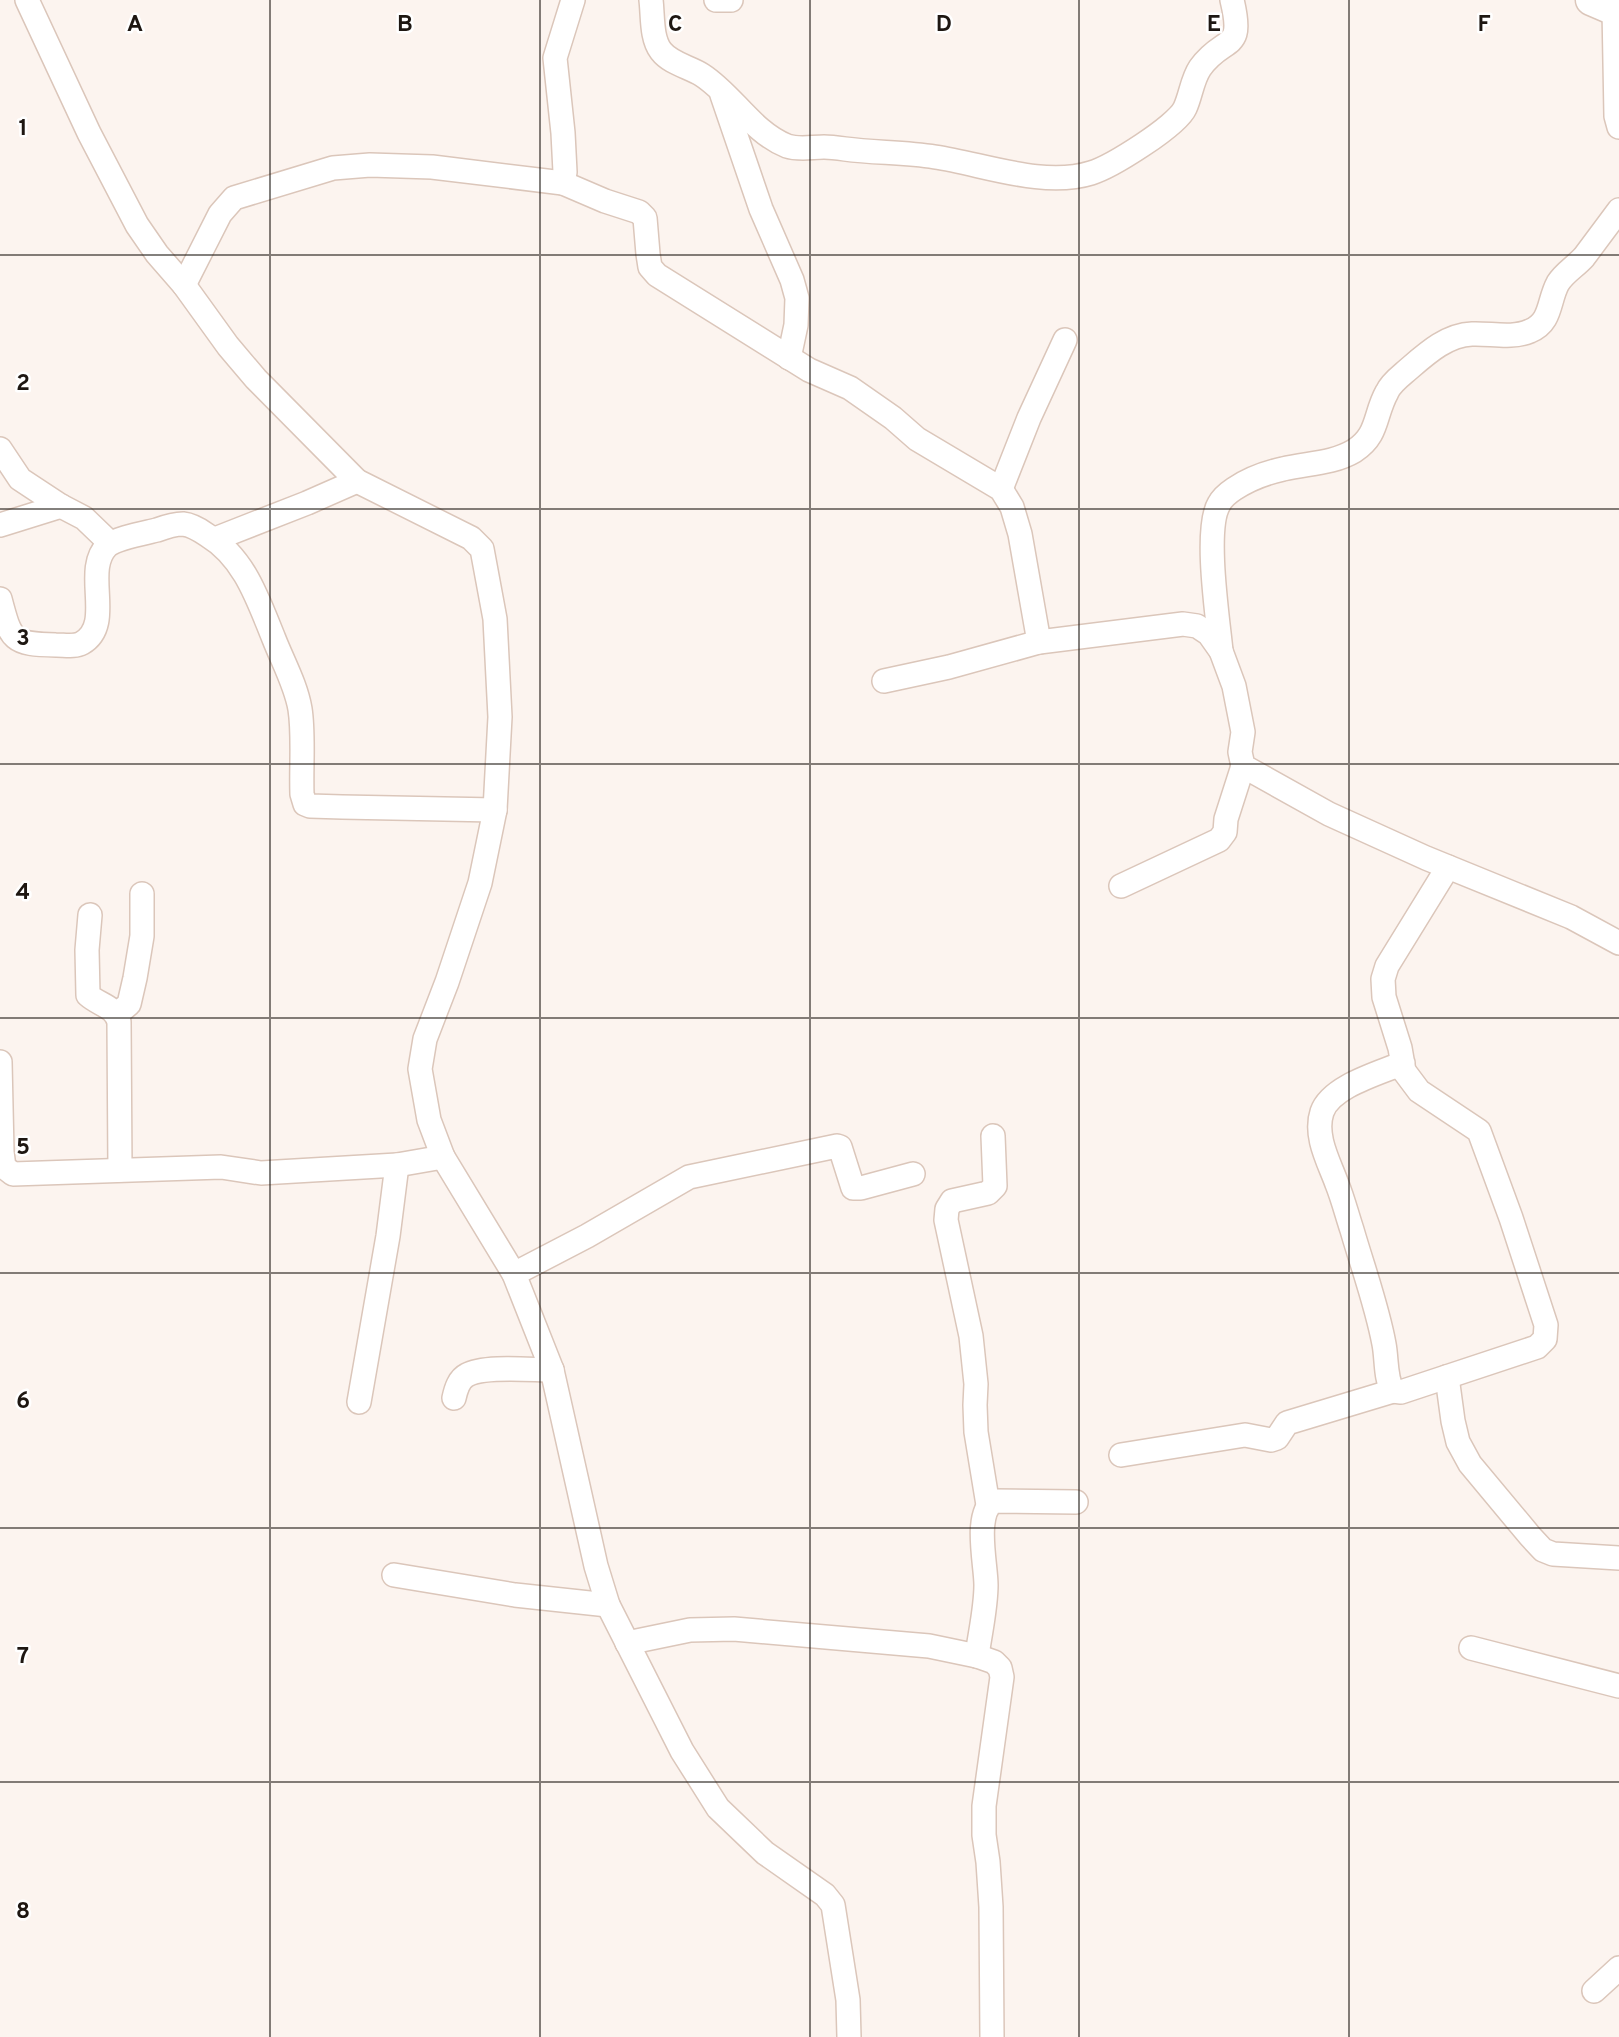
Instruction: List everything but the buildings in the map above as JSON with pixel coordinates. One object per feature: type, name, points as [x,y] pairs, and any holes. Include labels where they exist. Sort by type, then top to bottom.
[{"type":"street","points":[[27,0],[89,133],[137,225],[228,346],[256,379],[356,481],[471,538],[482,550],[495,620],[500,716],[495,810],[480,883],[425,1040],[420,1069],[429,1120],[443,1157],[514,1275],[552,1370],[596,1566],[608,1605],[682,1751],[718,1808],[765,1853],[831,1900],[848,2000],[849,2037]]},
{"type":"street","points":[[563,183],[563,133],[555,58],[573,0]]},
{"type":"street","points":[[651,0],[655,38],[662,52],[720,88],[772,138],[790,147],[821,147],[954,159],[1019,174],[1058,178],[1088,174],[1110,166],[1174,121],[1185,110],[1200,68],[1236,34],[1237,21],[1231,0]]},
{"type":"street","points":[[716,0],[731,0]]},
{"type":"street","points":[[1609,5],[1619,127]]},
{"type":"street","points":[[720,88],[761,209],[792,280],[797,298],[796,326],[789,358]]},
{"type":"street","points":[[184,285],[220,214],[234,198],[333,169],[370,166],[432,167],[563,183],[639,212],[645,218],[650,267],[657,275],[809,370],[850,388],[893,418],[917,439],[1001,489],[1012,507],[1020,534],[1039,642]]},
{"type":"street","points":[[1121,886],[1219,840],[1225,832],[1226,818],[1243,766],[1240,752],[1243,732],[1234,686],[1221,651],[1213,575],[1215,511],[1220,501],[1250,479],[1283,469],[1331,461],[1366,443],[1373,433],[1387,391],[1400,376],[1436,346],[1469,334],[1520,335],[1538,327],[1547,318],[1560,280],[1585,256],[1619,210]]},
{"type":"street","points":[[1001,489],[1029,418],[1065,340]]},
{"type":"street","points":[[0,449],[20,479],[84,518],[110,543]]},
{"type":"street","points":[[215,539],[356,481]]},
{"type":"street","points":[[0,525],[61,506]]},
{"type":"street","points":[[0,599],[6,622],[19,640],[28,644],[78,646],[88,639],[97,619],[97,566],[102,552],[110,543],[182,524],[195,527],[215,539],[238,561],[251,583],[294,688],[300,710],[302,793],[305,804],[495,810]]},
{"type":"street","points":[[884,681],[949,667],[1039,642],[1183,624],[1197,626],[1209,634],[1221,651]]},
{"type":"street","points":[[1243,766],[1329,814],[1448,867],[1572,917],[1619,943]]},
{"type":"street","points":[[1121,1455],[1245,1435],[1271,1440],[1277,1438],[1287,1423],[1393,1391],[1401,1392],[1537,1347],[1545,1339],[1546,1325],[1479,1132],[1419,1091],[1404,1071],[1384,997],[1383,979],[1387,965],[1448,867]]},
{"type":"street","points":[[117,1014],[129,1004],[135,978],[142,936],[142,894]]},
{"type":"street","points":[[90,915],[87,950],[88,995],[117,1014],[120,1170]]},
{"type":"street","points":[[0,1062],[2,1152],[4,1167],[13,1174],[221,1167],[261,1173],[397,1165],[443,1157]]},
{"type":"street","points":[[1393,1391],[1389,1385],[1384,1344],[1375,1308],[1338,1185],[1322,1142],[1321,1115],[1326,1104],[1349,1086],[1403,1063]]},
{"type":"street","points":[[977,1656],[986,1585],[983,1523],[988,1505],[976,1432],[976,1384],[971,1336],[946,1220],[947,1209],[952,1200],[988,1193],[995,1186],[993,1136]]},
{"type":"street","points":[[514,1275],[689,1177],[837,1146],[840,1147],[853,1188],[913,1174]]},
{"type":"street","points":[[359,1402],[388,1236],[397,1165]]},
{"type":"street","points":[[454,1398],[457,1386],[466,1375],[479,1371],[552,1370]]},
{"type":"street","points":[[1447,1377],[1458,1441],[1470,1464],[1543,1550],[1553,1554],[1619,1558]]},
{"type":"street","points":[[988,1505],[993,1501],[1076,1502]]},
{"type":"street","points":[[394,1576],[515,1595],[608,1605]]},
{"type":"street","points":[[628,1643],[690,1630],[734,1629],[929,1646],[977,1656],[994,1662],[1000,1668],[1002,1676],[984,1806],[991,1908],[992,2037]]},
{"type":"street","points":[[1471,1648],[1619,1686]]},
{"type":"street","points":[[1594,1991],[1619,1968]]}]
